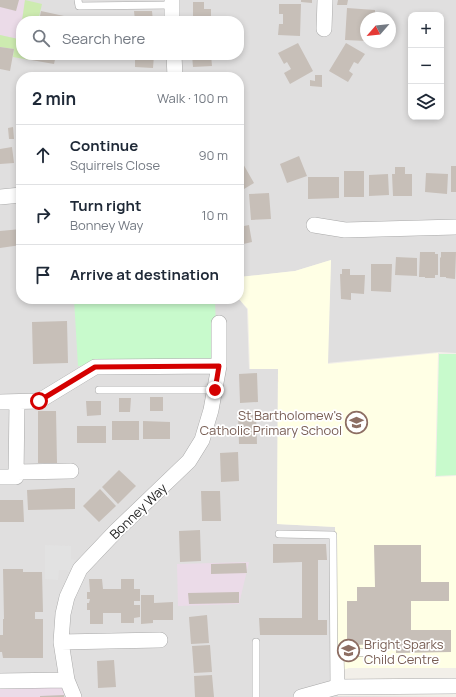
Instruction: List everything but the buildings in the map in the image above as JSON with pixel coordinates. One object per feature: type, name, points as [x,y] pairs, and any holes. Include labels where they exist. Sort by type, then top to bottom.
[{"type":"street","points":[[324,29],[325,0]]},
{"type":"street","points":[[171,2],[172,16]]},
{"type":"street","points":[[174,60],[175,72]]},
{"type":"street","points":[[0,197],[16,195]]},
{"type":"street","points":[[314,225],[345,230],[456,227]]},
{"type":"street","name":"Bonney Way","points":[[74,697],[67,680],[61,642],[63,614],[67,597],[80,569],[116,531],[189,461],[202,440],[215,390],[219,366],[219,323]]},
{"type":"street","points":[[0,402],[39,401],[95,367],[219,366]]},
{"type":"street","points":[[0,477],[16,477],[16,402]]},
{"type":"street","points":[[17,472],[71,471]]},
{"type":"street","points":[[61,642],[160,640]]},
{"type":"street","points":[[0,681],[67,680]]},
{"type":"street","points":[[301,697],[337,688],[364,692],[456,686]]},
{"type":"lane","points":[[78,0],[79,6],[171,2]]},
{"type":"lane","points":[[99,390],[215,390]]},
{"type":"lane","points":[[279,534],[333,534],[337,688]]},
{"type":"lane","points":[[256,642],[256,697]]},
{"type":"lane","points":[[337,688],[340,652],[380,653]]},
{"type":"shaded area","points":[[0,0],[456,0],[456,353],[439,352],[327,363],[331,260],[295,271],[244,276],[244,72],[16,72],[16,304],[243,304],[247,309],[249,369],[278,369],[277,524],[335,527],[338,696],[456,697],[0,697]]},
{"type":"shaded area","points":[[0,0],[25,0],[23,16],[16,16],[16,38],[0,35]]},
{"type":"shaded area","name":"St Bartholomew's Catholic Primary School","points":[[331,260],[328,364],[438,353],[435,477],[456,476],[456,668],[349,668],[337,672],[335,527],[277,524],[278,369],[250,369],[248,309],[244,304],[244,276],[295,271]]},
{"type":"shaded area","points":[[45,545],[71,546],[71,559],[76,560],[69,572],[67,570],[59,570],[58,580],[45,579]]},
{"type":"shaded area","points":[[249,562],[239,604],[178,606],[177,564]]},
{"type":"shaded area","points":[[60,685],[64,689],[64,697],[0,697],[0,686]]},
{"type":"green space","points":[[25,0],[42,4],[39,16],[23,16]]},
{"type":"green space","points":[[0,35],[16,39],[16,58],[13,57],[14,49],[0,47]]},
{"type":"green space","points":[[74,304],[215,304],[217,364],[78,366]]},
{"type":"green space","points":[[439,354],[456,354],[456,475],[436,476]]},
{"type":"place","name":"St Bartholomew's Catholic Primary School","points":[[357,422]]},
{"type":"place","name":"Bright Sparks Child Centre","points":[[349,651]]},
{"type":"route","points":[[39,401],[95,367],[219,366],[215,390]]}]
